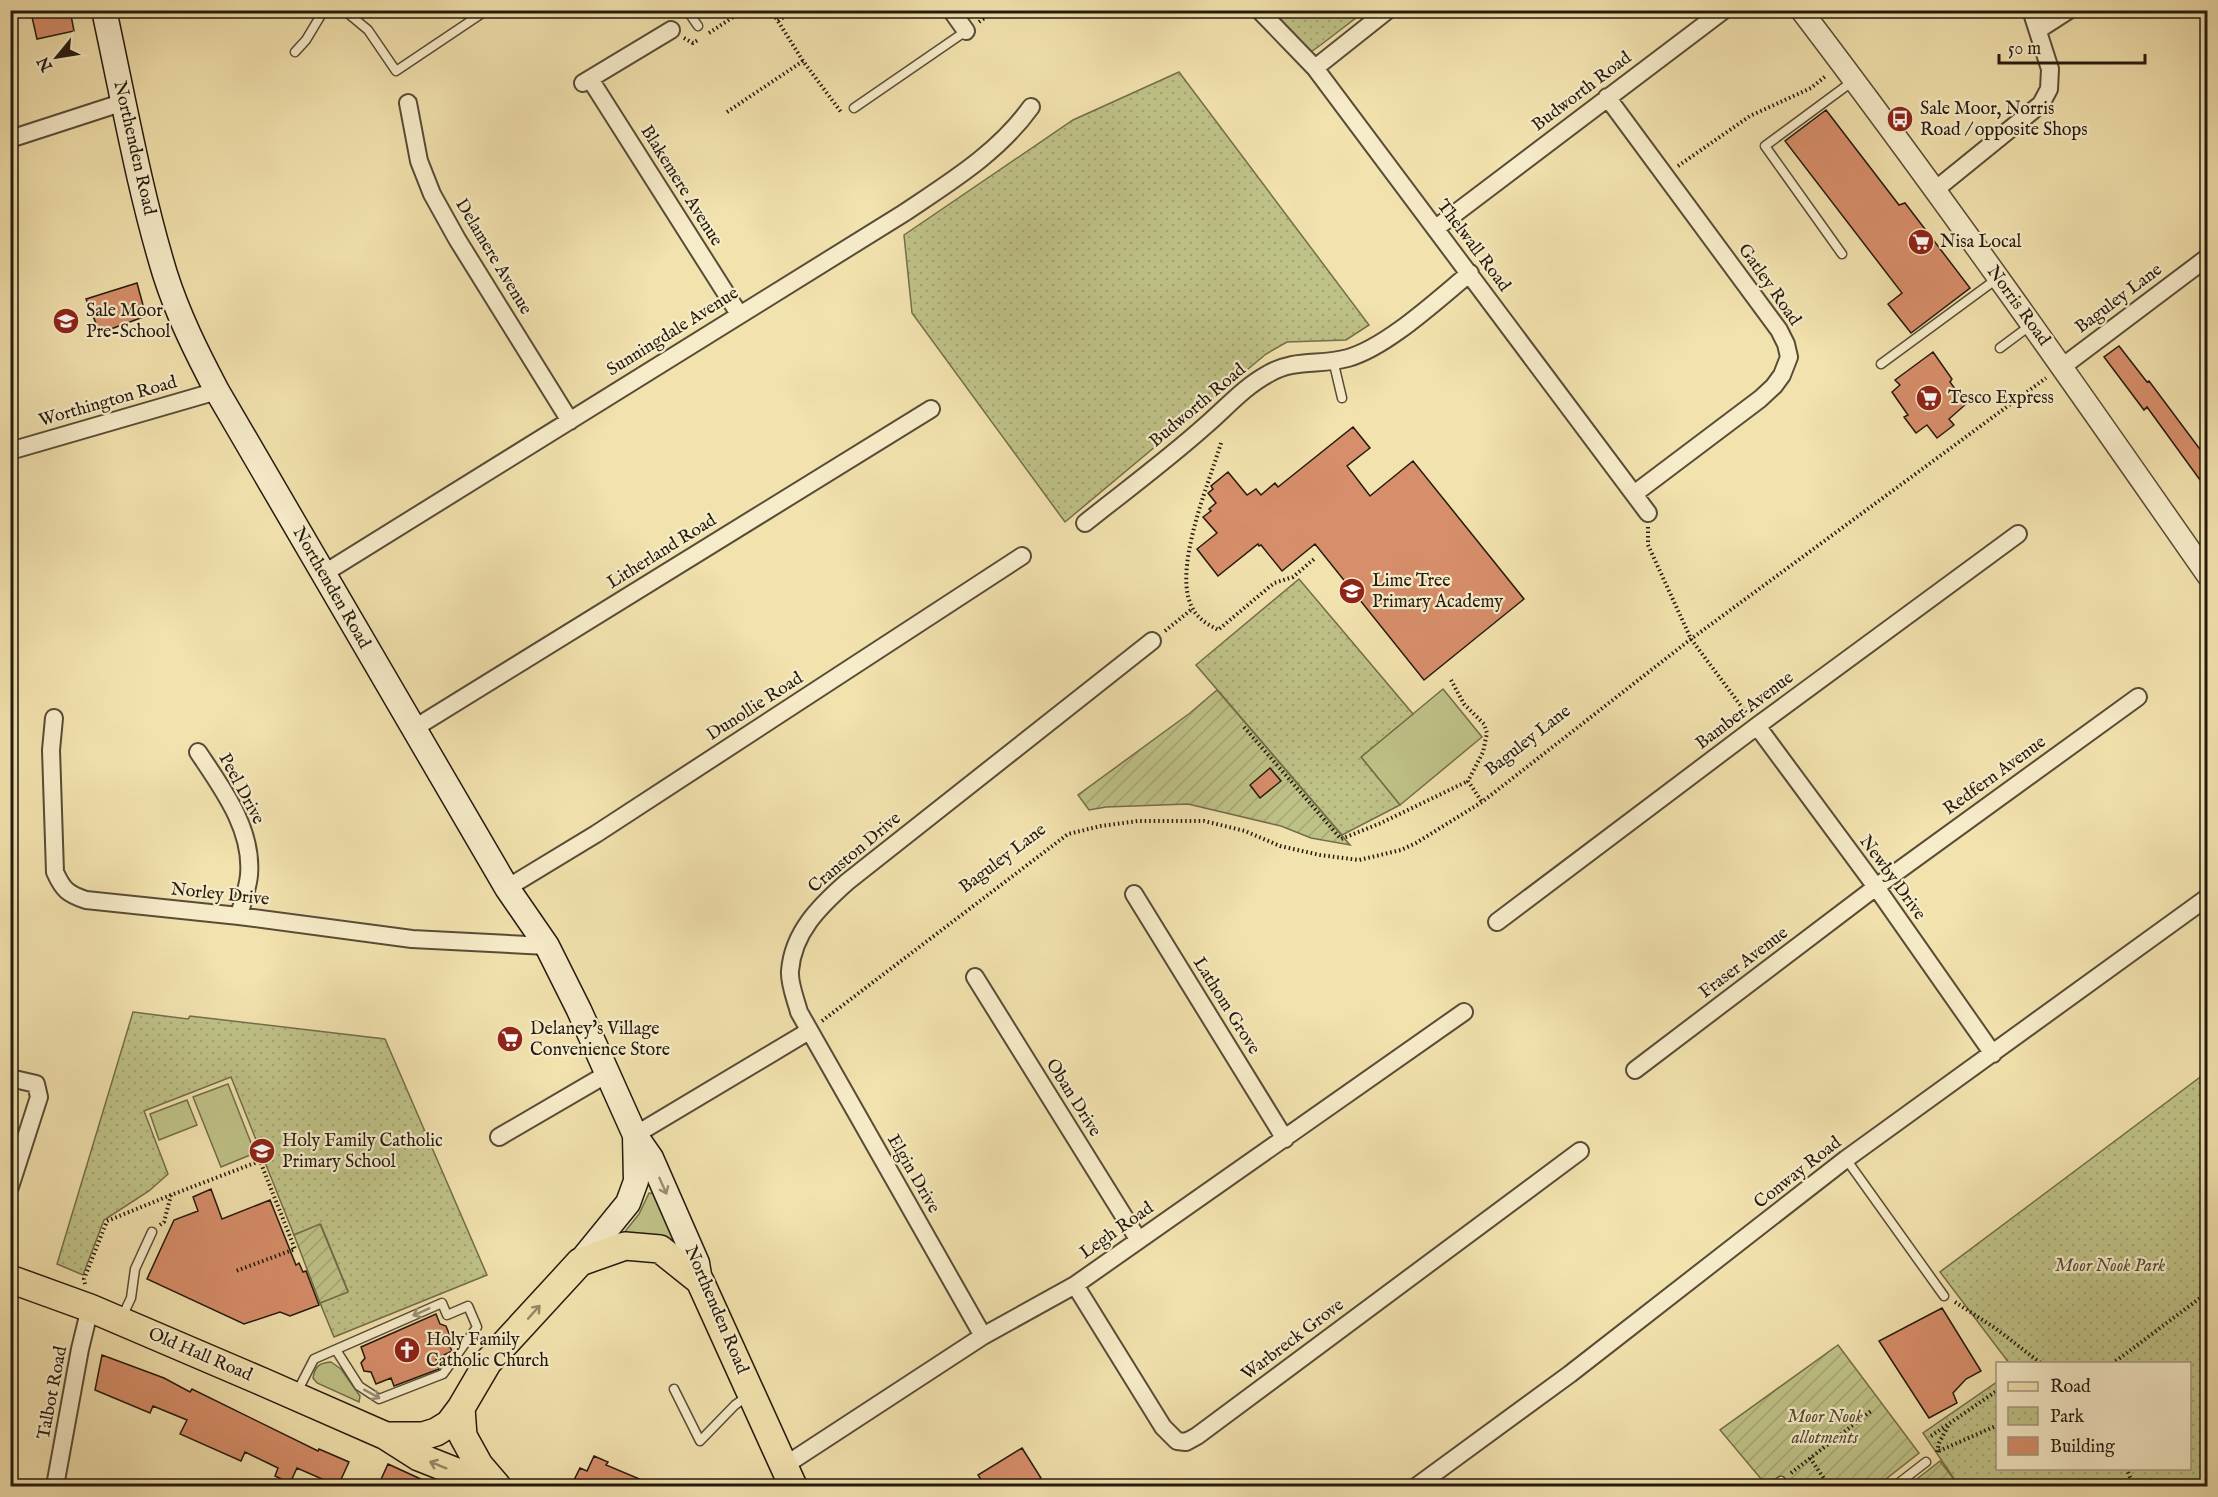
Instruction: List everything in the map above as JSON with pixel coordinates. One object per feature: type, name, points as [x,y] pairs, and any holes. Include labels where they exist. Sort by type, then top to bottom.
[{"type":"main road","name":"Northenden Road","points":[[104,10],[165,275],[195,350],[413,729],[507,888],[547,946],[579,1010],[635,1135],[651,1158],[697,1263],[700,1281],[752,1393],[782,1474]]},
{"type":"main road","name":"Northenden Road","points":[[580,1262],[628,1203],[636,1181],[635,1135]]},
{"type":"main road","points":[[580,1262],[625,1246],[660,1249],[700,1281]]},
{"type":"main road","name":"Old Hall Road","points":[[386,1436],[423,1436],[436,1432],[449,1424],[488,1362],[580,1262]]},
{"type":"main road","name":"Old Hall Road","points":[[10,1279],[90,1308],[295,1395],[386,1436],[419,1457],[492,1486]]},
{"type":"main road","points":[[461,1408],[463,1436],[492,1486]]},
{"type":"street","points":[[951,10],[966,31]]},
{"type":"street","name":"Thelwall Road","points":[[1259,10],[1315,68],[1648,513]]},
{"type":"street","points":[[1315,68],[1388,10]]},
{"type":"street","name":"Budworth Road","points":[[1436,228],[1724,10]]},
{"type":"street","name":"Norris Road","points":[[1801,10],[1999,278],[2208,576]]},
{"type":"street","points":[[1935,190],[2041,104],[2049,89],[2050,69],[2031,10]]},
{"type":"street","points":[[2038,30],[2069,10]]},
{"type":"street","name":"Blakemere Avenue","points":[[670,30],[586,81],[739,314]]},
{"type":"street","name":"Gatley Road","points":[[1607,97],[1779,330],[1790,357],[1782,375],[1760,399],[1634,494]]},
{"type":"street","points":[[10,139],[124,102]]},
{"type":"street","name":"Delamere Avenue","points":[[408,103],[419,161],[432,194],[457,239],[570,421]]},
{"type":"street","name":"Sunningdale Avenue","points":[[323,574],[903,213],[960,175],[992,150],[1018,124],[1030,107]]},
{"type":"street","name":"Baguley Lane","points":[[2062,367],[2208,257]]},
{"type":"street","name":"Budworth Road","points":[[1085,523],[1205,426],[1248,387],[1268,374],[1296,363],[1347,358],[1386,340],[1470,273]]},
{"type":"street","name":"Worthington Road","points":[[10,451],[217,391]]},
{"type":"street","name":"Litherland Road","points":[[413,729],[931,409]]},
{"type":"street","name":"Bamber Avenue","points":[[1497,922],[1757,726],[2018,534]]},
{"type":"street","name":"Dunollie Road","points":[[507,888],[596,834],[1022,556]]},
{"type":"street","name":"Cranston Drive","points":[[809,1031],[799,1012],[790,972],[795,949],[806,925],[820,906],[847,882],[1152,641]]},
{"type":"street","name":"Redfern Avenue","points":[[1876,887],[2138,696]]},
{"type":"street","name":"Norley Drive","points":[[54,718],[51,750],[56,872],[60,884],[70,895],[86,900],[239,916],[412,939],[547,946]]},
{"type":"street","name":"Newby Drive","points":[[1757,726],[1876,887],[1993,1054]]},
{"type":"street","name":"Peel Drive","points":[[198,752],[234,808],[247,841],[249,875],[239,916]]},
{"type":"street","name":"Fraser Avenue","points":[[1635,1070],[1876,887]]},
{"type":"street","name":"Lathom Grove","points":[[1134,894],[1285,1139]]},
{"type":"street","name":"Conway Road","points":[[1417,1486],[1570,1374],[1846,1159],[2208,897]]},
{"type":"street","name":"Oban Drive","points":[[975,977],[1138,1239]]},
{"type":"street","name":"Legh Road","points":[[782,1474],[982,1336],[1075,1285],[1464,1012]]},
{"type":"street","points":[[635,1135],[809,1031]]},
{"type":"street","name":"Elgin Drive","points":[[809,1031],[982,1336]]},
{"type":"street","points":[[499,1137],[607,1074]]},
{"type":"street","points":[[10,1078],[36,1084],[39,1097],[10,1186]]},
{"type":"street","name":"Warbreck Grove","points":[[1075,1285],[1163,1427],[1177,1441],[1186,1442],[1580,1151]]},
{"type":"street","name":"Talbot Road","points":[[55,1486],[80,1349],[90,1308]]},
{"type":"lane","points":[[295,52],[306,40],[324,10]]},
{"type":"lane","points":[[344,10],[368,30],[396,71],[487,10]]},
{"type":"lane","points":[[687,10],[698,26]]},
{"type":"lane","points":[[854,108],[966,31]]},
{"type":"lane","points":[[1842,254],[1765,146],[1854,80]]},
{"type":"lane","points":[[1881,364],[1999,278]]},
{"type":"lane","points":[[2000,348],[2032,324]]},
{"type":"lane","points":[[1334,360],[1342,398]]},
{"type":"lane","points":[[1846,1159],[1944,1296]]},
{"type":"lane","points":[[121,1321],[130,1298],[135,1269],[152,1232]]},
{"type":"lane","points":[[295,1395],[314,1359],[442,1303],[447,1315],[468,1306],[477,1327],[443,1374],[380,1399],[358,1386],[336,1350]]},
{"type":"lane","points":[[674,1389],[700,1441],[735,1405],[752,1393]]},
{"type":"lane","points":[[1895,1486],[1926,1462]]},
{"type":"path","points":[[771,10],[803,62],[844,116],[854,108]]},
{"type":"path","points":[[778,21],[794,10]]},
{"type":"path","points":[[727,112],[803,62]]},
{"type":"path","points":[[1666,175],[1750,116],[1811,88]]},
{"type":"path","name":"Baguley Lane","points":[[809,1031],[1068,834],[1101,826],[1138,821],[1204,821],[1245,831],[1280,846],[1320,855],[1359,860],[1401,850],[1416,843],[1482,802],[1691,639],[2062,367]]},
{"type":"path","points":[[1221,443],[1188,546],[1185,583],[1192,609],[1205,622],[1218,630],[1274,583],[1293,576],[1314,559]]},
{"type":"path","points":[[1648,513],[1648,545],[1691,639],[1757,726]]},
{"type":"path","points":[[1152,641],[1192,609]]},
{"type":"path","points":[[1244,726],[1341,839],[1381,823],[1468,781],[1483,753],[1487,733],[1484,724],[1473,715],[1456,693],[1451,680]]},
{"type":"path","points":[[1468,781],[1482,802]]},
{"type":"path","points":[[90,1308],[84,1279],[107,1221],[260,1161],[295,1249],[236,1270]]},
{"type":"path","points":[[152,1232],[164,1222],[171,1195]]},
{"type":"path","points":[[2115,1362],[2208,1292]]},
{"type":"path","points":[[1944,1296],[1995,1328],[2038,1362]]},
{"type":"path","points":[[1931,1436],[1996,1391]]},
{"type":"path","points":[[1777,1484],[1871,1411]]},
{"type":"path","points":[[1939,1451],[1939,1443],[1949,1423]]},
{"type":"path","points":[[1926,1462],[1939,1451],[1996,1426]]},
{"type":"path","points":[[1810,1458],[1829,1486]]},
{"type":"path","points":[[2127,1470],[2134,1486]]},
{"type":"green space","points":[[1268,11],[1365,11],[1312,51],[1304,51]]},
{"type":"green space","points":[[1179,72],[1369,325],[1346,340],[1287,342],[1266,354],[1065,522],[912,313],[904,235],[1073,120]]},
{"type":"green space","points":[[1299,579],[1413,714],[1361,757],[1400,805],[1342,835],[1196,665]]},
{"type":"green space","points":[[1443,689],[1482,737],[1400,805],[1361,757]]},
{"type":"green space","points":[[1217,690],[1350,845],[1311,838],[1281,826],[1188,804],[1106,807],[1089,810],[1078,795],[1190,713]]},
{"type":"green space","name":"Holy Family Catholic Primary School","points":[[133,1012],[188,1019],[190,1016],[385,1039],[487,1275],[334,1337],[320,1303],[348,1291],[321,1225],[294,1235],[231,1077],[144,1111],[168,1174],[149,1191],[104,1220],[83,1275],[57,1264]]},
{"type":"green space","name":"Moor Nook Park","points":[[2207,1072],[2207,1486],[1959,1486],[1923,1433],[1996,1383],[1996,1470],[2191,1470],[2191,1362],[2008,1362],[1940,1272]]},
{"type":"green space","points":[[228,1084],[255,1153],[221,1167],[193,1097]]},
{"type":"green space","points":[[187,1100],[197,1125],[159,1140],[150,1114]]},
{"type":"green space","points":[[649,1193],[656,1194],[677,1242],[648,1235],[623,1234],[639,1214]]},
{"type":"green space","points":[[320,1224],[348,1292],[320,1303],[294,1235]]},
{"type":"green space","name":"Moor Nook allotments","points":[[1838,1345],[1919,1453],[1877,1486],[1767,1486],[1720,1430]]},
{"type":"green space","points":[[331,1362],[341,1369],[360,1396],[359,1402],[317,1383],[313,1378],[318,1366]]},
{"type":"green space","points":[[1940,1461],[1959,1486],[1908,1486]]},
{"type":"building","points":[[41,10],[70,10],[74,31],[37,39],[32,17],[42,15]]},
{"type":"building","points":[[1826,110],[1899,205],[1905,203],[1970,288],[1911,333],[1888,304],[1902,293],[1785,141]]},
{"type":"building","points":[[137,283],[146,316],[100,333],[86,299]]},
{"type":"building","points":[[2119,346],[2147,382],[2149,381],[2208,460],[2208,491],[2147,407],[2144,410],[2104,357]]},
{"type":"building","name":"Tesco Express","points":[[1933,352],[1966,404],[1949,419],[1954,425],[1937,438],[1927,425],[1916,433],[1904,417],[1908,415],[1892,392],[1900,385],[1895,380]]},
{"type":"building","points":[[1353,427],[1370,448],[1347,466],[1370,496],[1413,461],[1524,599],[1424,680],[1315,544],[1282,571],[1258,544],[1218,576],[1197,549],[1217,533],[1203,517],[1216,503],[1208,493],[1213,489],[1211,486],[1228,472],[1247,495],[1256,489],[1261,495],[1275,483],[1278,487]]},
{"type":"building","points":[[1270,768],[1281,781],[1260,798],[1250,785]]},
{"type":"building","points":[[211,1189],[222,1219],[270,1200],[296,1265],[299,1263],[303,1272],[306,1271],[319,1305],[290,1316],[280,1312],[244,1324],[147,1279],[174,1220],[198,1211],[193,1197]]},
{"type":"building","points":[[1942,1308],[1981,1371],[1966,1379],[1953,1393],[1957,1403],[1929,1418],[1879,1341]]},
{"type":"building","name":"Holy Family Catholic Church","points":[[436,1314],[440,1324],[446,1326],[450,1336],[447,1340],[452,1351],[436,1359],[439,1369],[394,1386],[391,1378],[376,1384],[371,1372],[364,1371],[361,1363],[365,1358],[361,1347]]},
{"type":"building","points":[[102,1355],[164,1378],[190,1392],[192,1389],[318,1451],[319,1449],[349,1462],[338,1486],[297,1468],[290,1483],[275,1476],[278,1468],[245,1452],[241,1461],[180,1434],[187,1420],[153,1406],[150,1413],[95,1390]]},
{"type":"building","points":[[1022,1448],[1041,1478],[1029,1486],[985,1486],[978,1475]]},
{"type":"building","points":[[594,1456],[608,1462],[606,1465],[656,1486],[571,1486],[580,1468],[587,1471]]},
{"type":"building","points":[[388,1464],[436,1486],[378,1486]]},
{"type":"place","name":"Sale Moor, Norris Road / opposite Shops","points":[[1900,119]]},
{"type":"place","name":"Nisa Local","points":[[1921,242]]},
{"type":"place","name":"Sale Moor Pre-School","points":[[66,321]]},
{"type":"place","name":"Tesco Express","points":[[1929,398]]},
{"type":"place","name":"Lime Tree Primary Academy","points":[[1352,591]]},
{"type":"place","name":"Delaney's Village Convenience Store","points":[[510,1039]]},
{"type":"place","name":"Holy Family Catholic Primary School","points":[[262,1151]]},
{"type":"place","name":"Holy Family Catholic Church","points":[[407,1350]]}]
